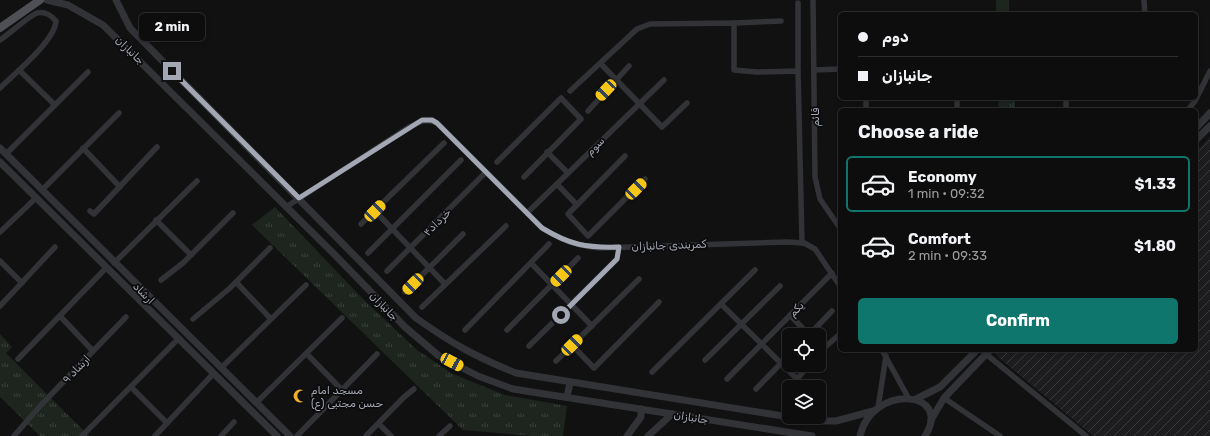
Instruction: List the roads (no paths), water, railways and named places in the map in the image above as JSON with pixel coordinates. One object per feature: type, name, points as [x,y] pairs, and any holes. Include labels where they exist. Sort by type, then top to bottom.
[{"type":"main road","points":[[0,28],[40,0]]},
{"type":"street","name":"جانبازان","points":[[47,0],[68,5],[103,25],[405,327],[439,356],[478,376],[513,389],[812,436]]},
{"type":"street","name":"جانبازان","points":[[116,0],[119,10],[130,28],[416,318],[447,341],[479,358],[516,373],[570,383],[782,416]]},
{"type":"street","points":[[119,10],[122,0]]},
{"type":"street","name":"قائم","points":[[813,0],[815,70],[815,177],[820,199],[838,225]]},
{"type":"street","points":[[1144,0],[1145,12]]},
{"type":"street","points":[[798,3],[802,243],[815,249],[838,283]]},
{"type":"street","points":[[0,40],[36,14],[52,16],[56,21],[56,28],[49,39],[0,88]]},
{"type":"street","points":[[570,91],[637,29],[650,24],[781,21]]},
{"type":"street","points":[[734,23],[734,70],[757,72],[798,71]]},
{"type":"street","points":[[600,64],[638,105],[662,127],[687,103]]},
{"type":"street","points":[[588,111],[630,66]]},
{"type":"street","points":[[815,70],[838,69]]},
{"type":"street","points":[[19,70],[55,105]]},
{"type":"street","points":[[6,154],[88,72]]},
{"type":"street","points":[[1198,95],[1210,72]]},
{"type":"street","name":"سوم","points":[[527,213],[664,80]]},
{"type":"street","points":[[497,162],[561,98],[581,119],[524,177]]},
{"type":"street","points":[[42,190],[119,113]]},
{"type":"street","points":[[1198,126],[1210,113]]},
{"type":"street","name":"کمربندی جانبازان","points":[[286,207],[422,120],[432,120],[437,123],[542,228],[558,238],[580,246],[619,247],[802,243]]},
{"type":"street","points":[[1198,138],[1210,126]]},
{"type":"street","points":[[361,224],[444,143]]},
{"type":"street","name":"ارشاد","points":[[0,148],[114,263],[290,436]]},
{"type":"street","points":[[83,148],[120,187]]},
{"type":"street","points":[[90,211],[94,214],[157,148]]},
{"type":"street","points":[[548,152],[568,173]]},
{"type":"street","points":[[625,156],[568,214],[588,236],[645,179]]},
{"type":"street","points":[[368,253],[461,160]]},
{"type":"street","name":"ارشاد","points":[[0,162],[277,436]]},
{"type":"street","name":"خرداد۴","points":[[387,271],[486,172]]},
{"type":"street","points":[[114,263],[197,181]]},
{"type":"street","points":[[557,184],[577,205]]},
{"type":"street","points":[[0,232],[36,198]]},
{"type":"street","points":[[53,214],[59,208]]},
{"type":"street","points":[[375,211],[445,284]]},
{"type":"street","points":[[161,280],[191,255],[233,213]]},
{"type":"street","points":[[156,220],[191,255]]},
{"type":"street","points":[[422,307],[506,226]]},
{"type":"street","points":[[405,292],[463,234]]},
{"type":"street","points":[[465,330],[550,244]]},
{"type":"street","points":[[0,306],[55,247]]},
{"type":"street","points":[[529,346],[617,259],[619,247]]},
{"type":"street","points":[[193,319],[236,282],[270,248]]},
{"type":"street","points":[[507,330],[578,258]]},
{"type":"street","points":[[0,260],[22,282]]},
{"type":"street","points":[[531,263],[592,326]]},
{"type":"street","points":[[18,359],[106,268]]},
{"type":"street","points":[[652,372],[755,270]]},
{"type":"street","name":"یکم","points":[[727,379],[832,273]]},
{"type":"street","points":[[556,361],[638,278]]},
{"type":"street","points":[[126,286],[132,280]]},
{"type":"street","points":[[236,282],[270,318]]},
{"type":"street","points":[[221,368],[270,318],[306,285]]},
{"type":"street","points":[[705,360],[780,286]]},
{"type":"street","points":[[572,345],[594,368],[659,302]]},
{"type":"street","points":[[721,304],[780,364],[756,389]]},
{"type":"street","points":[[816,328],[832,312]]},
{"type":"street","points":[[790,315],[802,328]]},
{"type":"street","points":[[60,316],[93,351]]},
{"type":"street","name":"ارشاد ۹","points":[[14,436],[40,406],[126,317]]},
{"type":"street","points":[[256,403],[342,318]]},
{"type":"street","points":[[826,346],[838,336]]},
{"type":"street","points":[[82,436],[179,338]]},
{"type":"street","points":[[197,356],[203,351]]},
{"type":"street","points":[[883,352],[912,399],[924,403],[930,411],[931,420]]},
{"type":"street","name":"جانبازان","points":[[826,421],[836,421],[875,410],[886,403],[901,399],[912,399],[940,387],[975,352]]},
{"type":"street","points":[[925,436],[931,420],[944,398],[988,352],[1086,436]]},
{"type":"street","points":[[307,354],[342,390]]},
{"type":"street","points":[[297,436],[306,429],[377,354]]},
{"type":"street","points":[[860,436],[864,424],[875,410],[886,356]]},
{"type":"street","points":[[789,372],[797,379],[803,372]]},
{"type":"street","points":[[155,436],[214,373]]},
{"type":"street","points":[[567,398],[570,383]]},
{"type":"street","points":[[131,387],[167,423]]},
{"type":"street","points":[[366,436],[402,398],[414,389]]},
{"type":"street","points":[[944,398],[1000,436]]},
{"type":"street","points":[[627,436],[641,417],[640,409]]},
{"type":"street","points":[[648,436],[672,414]]},
{"type":"street","points":[[268,426],[274,420]]},
{"type":"street","points":[[221,436],[234,422]]},
{"type":"street","points":[[379,424],[391,436]]},
{"type":"street","points":[[439,436],[450,426]]},
{"type":"place","name":"مسجد امام حسن مجتبی (ع)","points":[[300,396]]}]
